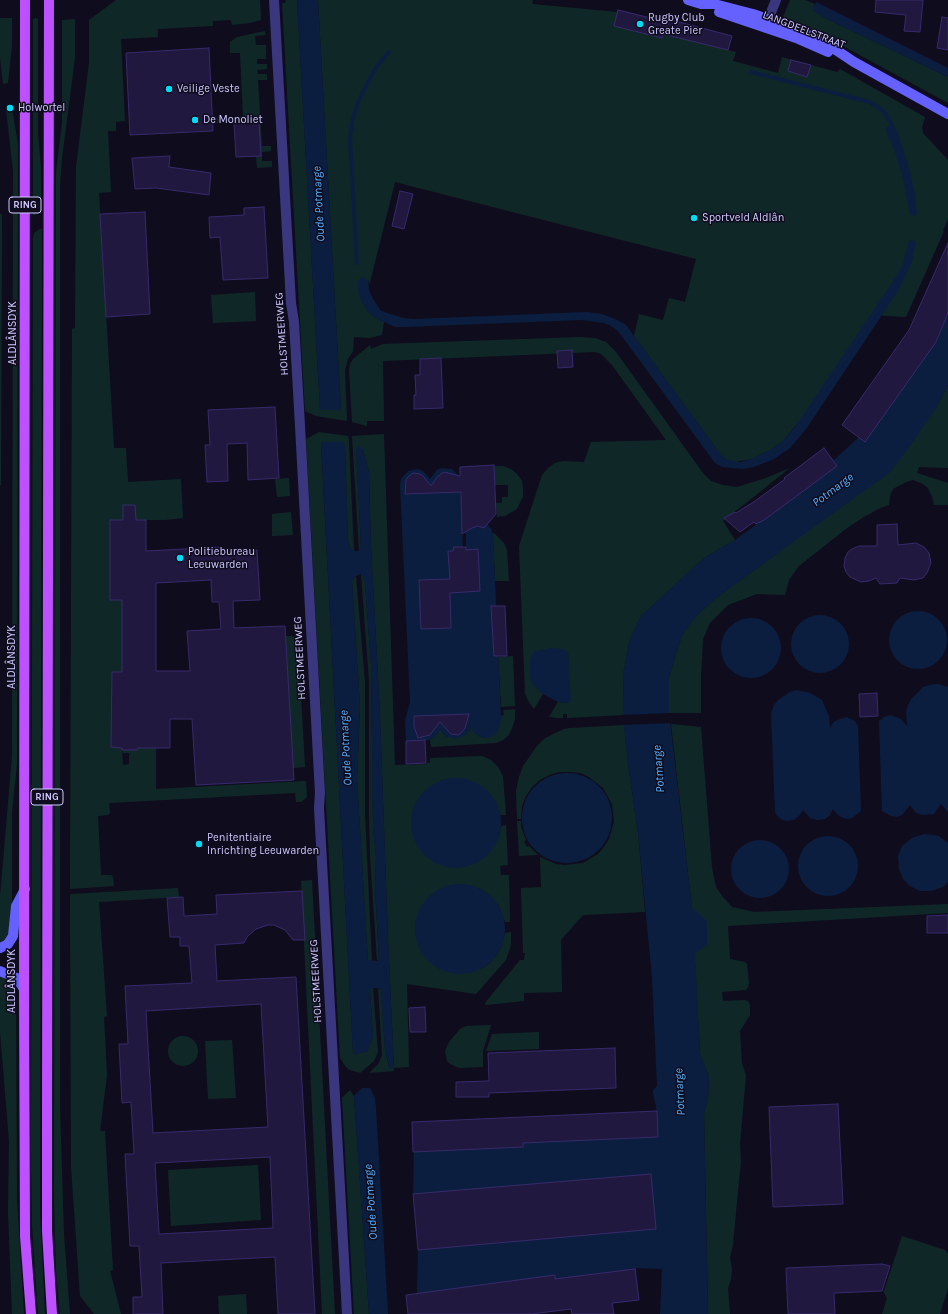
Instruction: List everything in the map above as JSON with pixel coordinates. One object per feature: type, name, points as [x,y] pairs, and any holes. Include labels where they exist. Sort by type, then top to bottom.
[{"type":"main road","name":"ALDLÂNSDYK","points":[[25,0],[25,1236],[31,1314]]},
{"type":"main road","name":"RING","points":[[49,0],[47,1231],[52,1314]]},
{"type":"street","name":"HOLSTMEERWEG","points":[[274,0],[301,441],[320,793],[319,816],[346,1314]]},
{"type":"street","name":"LANGDEELSTRAAT","points":[[688,0],[713,10],[767,23],[796,38],[854,62],[948,114]]},
{"type":"street","points":[[767,23],[776,0]]},
{"type":"street","points":[[0,948],[8,944],[13,936],[16,906],[25,889]]},
{"type":"street","points":[[0,971],[17,978],[24,989]]},
{"type":"green space","points":[[116,0],[260,0],[261,20],[232,25],[231,20],[213,21],[213,26],[158,29],[158,37],[121,39],[125,121],[116,122],[116,131],[108,131],[111,192],[99,193],[114,448],[126,448],[128,482],[181,479],[183,518],[165,520],[135,520],[135,505],[123,505],[123,520],[110,520],[110,599],[122,600],[122,672],[112,672],[111,747],[122,748],[123,765],[129,764],[129,753],[123,753],[123,750],[156,748],[156,789],[305,781],[307,797],[301,802],[296,802],[295,793],[109,803],[110,813],[108,815],[98,816],[101,875],[111,875],[113,877],[114,886],[70,889],[72,329],[75,328],[76,167],[89,63],[89,20]]},
{"type":"green space","name":"Sportveld Aldlân","points":[[286,0],[297,0],[320,410],[341,410],[318,0],[533,0],[532,4],[617,12],[618,10],[666,22],[668,19],[732,36],[728,50],[736,52],[733,61],[778,73],[782,57],[837,72],[840,69],[925,117],[922,128],[923,133],[948,160],[948,219],[943,230],[944,231],[906,317],[871,315],[805,414],[783,441],[772,449],[752,459],[734,462],[727,460],[721,455],[634,336],[639,314],[663,320],[669,298],[685,302],[696,259],[395,182],[370,282],[369,284],[368,280],[361,301],[368,312],[384,322],[382,335],[369,338],[354,337],[353,351],[348,359],[345,370],[347,421],[316,416],[305,411],[282,3],[285,3]]},
{"type":"green space","points":[[790,0],[805,0],[815,4],[813,10],[825,18],[948,77],[948,103],[834,41],[783,17]]},
{"type":"green space","points":[[0,18],[12,18],[12,45],[8,83],[3,84],[0,57]]},
{"type":"green space","points":[[33,19],[38,19],[38,133],[41,169],[41,209],[40,212],[33,215]]},
{"type":"green space","points":[[75,19],[75,58],[60,185],[60,1106],[64,1235],[70,1314],[60,1314],[56,1270],[54,1197],[56,172],[62,123],[62,20]]},
{"type":"green space","points":[[265,31],[265,35],[255,36],[256,45],[266,45],[266,59],[257,59],[257,64],[267,64],[267,69],[257,70],[258,74],[267,74],[267,80],[258,80],[262,146],[271,146],[271,151],[262,152],[262,161],[272,161],[272,167],[257,168],[256,156],[261,156],[259,120],[217,123],[217,118],[243,116],[240,53],[230,53],[230,42],[237,37]]},
{"type":"green space","points":[[12,108],[18,144],[17,764],[12,812],[11,930],[6,939],[0,942],[0,897],[12,756],[13,171],[6,109]]},
{"type":"green space","points":[[0,214],[2,214],[1,485],[0,485]]},
{"type":"green space","points":[[42,229],[40,1212],[45,1314],[38,1314],[32,1224],[31,1157],[33,238],[34,233]]},
{"type":"green space","points":[[255,292],[256,321],[213,323],[211,295]]},
{"type":"green space","points":[[580,337],[595,338],[606,342],[616,352],[703,473],[711,481],[737,487],[766,478],[790,468],[723,521],[735,540],[704,558],[641,616],[629,642],[623,675],[624,715],[567,718],[567,714],[563,714],[563,718],[556,718],[549,717],[558,702],[568,703],[570,701],[568,652],[533,685],[543,694],[534,709],[525,694],[519,546],[542,475],[555,463],[563,461],[584,462],[591,442],[666,440],[612,365],[601,354],[595,352],[383,361],[384,421],[367,421],[367,426],[352,422],[349,370],[353,359],[370,345],[371,349],[383,344]]},
{"type":"green space","points":[[948,385],[948,468],[919,467],[917,473],[948,483],[948,505],[934,505],[932,496],[927,487],[913,480],[906,482],[893,489],[890,496],[889,505],[880,508],[847,528],[799,566],[789,580],[785,595],[757,594],[728,605],[710,623],[703,639],[701,713],[669,713],[669,678],[682,636],[694,618],[716,598],[774,556],[936,408]]},
{"type":"green space","points":[[319,432],[348,436],[349,442],[354,551],[350,548],[348,540],[345,446],[343,442],[321,443],[353,1054],[367,1052],[373,1037],[371,988],[373,988],[378,1052],[374,1061],[360,1073],[346,1067],[340,1058],[306,439]]},
{"type":"green space","points":[[384,434],[395,765],[426,764],[430,762],[430,758],[482,756],[491,760],[498,767],[503,776],[506,815],[500,815],[499,811],[459,779],[440,781],[499,837],[501,826],[506,825],[508,865],[500,866],[501,875],[509,875],[510,922],[505,922],[499,906],[487,893],[479,888],[439,968],[457,973],[483,968],[496,956],[501,948],[505,933],[511,932],[511,945],[506,960],[476,994],[407,984],[409,1067],[394,1068],[394,1071],[369,1073],[379,1063],[382,1055],[378,988],[381,990],[385,1050],[389,1067],[394,1067],[369,472],[363,450],[356,449],[361,548],[359,551],[352,436]]},
{"type":"green space","points":[[494,466],[503,466],[511,469],[522,481],[523,496],[517,509],[505,516],[497,517],[496,503],[502,503],[502,497],[508,497],[508,485],[495,485]]},
{"type":"green space","points":[[289,478],[290,496],[277,497],[275,479]]},
{"type":"green space","points":[[291,512],[293,535],[272,536],[272,514]]},
{"type":"green space","points":[[494,533],[504,543],[507,550],[509,581],[495,581]]},
{"type":"green space","points":[[361,574],[365,584],[371,665],[373,827],[376,857],[375,888],[379,959],[377,961],[370,856],[369,681]]},
{"type":"green space","points":[[356,576],[365,682],[365,814],[372,962],[368,961],[357,780],[360,707],[352,581]]},
{"type":"green space","points":[[286,636],[292,636],[298,640],[305,767],[293,768]]},
{"type":"green space","points":[[513,656],[515,706],[501,707],[498,657]]},
{"type":"green space","points":[[515,709],[515,719],[512,728],[509,735],[503,740],[496,743],[431,747],[430,740],[440,729],[446,737],[469,731],[471,726],[476,734],[484,738],[501,720],[501,716],[504,715],[503,710]]},
{"type":"green space","points":[[671,724],[701,727],[712,868],[716,887],[732,907],[754,912],[948,904],[948,913],[728,926],[730,959],[745,962],[747,964],[749,983],[746,990],[722,992],[723,1001],[745,1000],[748,1001],[750,1005],[750,1015],[740,1031],[742,1064],[746,1075],[740,1144],[741,1162],[733,1244],[730,1258],[732,1269],[728,1288],[730,1314],[708,1314],[704,1112],[708,1100],[709,1077],[700,1054],[692,908]]},
{"type":"green space","points":[[624,725],[638,833],[645,912],[583,915],[561,940],[562,992],[524,993],[524,1001],[486,1005],[485,1003],[520,960],[524,960],[525,953],[523,953],[521,888],[541,887],[540,857],[556,864],[565,865],[583,863],[598,854],[604,847],[609,839],[614,822],[612,804],[603,788],[589,777],[581,773],[570,772],[559,772],[549,775],[532,787],[522,806],[521,819],[517,819],[516,791],[523,766],[537,746],[545,738],[564,729]]},
{"type":"green space","points":[[517,821],[521,821],[521,827],[526,840],[524,842],[527,847],[529,846],[538,855],[519,856]]},
{"type":"green space","points":[[312,880],[335,1314],[322,1314],[301,881]]},
{"type":"green space","points":[[178,888],[179,897],[99,902],[107,1016],[104,1017],[107,1075],[100,1131],[105,1131],[113,1270],[110,1271],[121,1314],[94,1314],[80,1296],[71,1166],[70,894]]},
{"type":"green space","points":[[0,975],[10,981],[16,993],[17,1199],[24,1314],[12,1314],[8,1212],[9,1141],[0,1031]]},
{"type":"green space","points":[[491,1025],[483,1051],[483,1067],[459,1068],[447,1061],[445,1051],[449,1042],[460,1029],[466,1026]]},
{"type":"green space","points":[[539,1032],[539,1049],[486,1051],[492,1034]]},
{"type":"green space","points":[[183,1036],[194,1040],[198,1051],[194,1062],[183,1066],[172,1062],[168,1051],[172,1040]]},
{"type":"green space","points":[[232,1040],[236,1098],[208,1099],[205,1041]]},
{"type":"green space","points":[[350,1090],[354,1096],[369,1314],[354,1314],[342,1098]]},
{"type":"green space","points":[[258,1165],[261,1220],[171,1226],[168,1170]]},
{"type":"green space","points":[[902,1236],[945,1250],[948,1254],[948,1288],[940,1314],[882,1314],[887,1298],[883,1291]]},
{"type":"green space","points":[[246,1294],[247,1314],[219,1314],[218,1296]]},
{"type":"water","name":"Oude Potmarge","points":[[297,0],[318,0],[341,410],[320,410]]},
{"type":"water","points":[[816,2],[948,68],[948,77],[825,18],[813,10]]},
{"type":"water","points":[[893,124],[898,133],[910,172],[915,194],[917,214],[915,216],[910,215],[902,174],[885,129],[889,125]]},
{"type":"water","points":[[913,240],[916,242],[912,262],[898,291],[806,429],[790,448],[774,459],[754,467],[743,469],[722,467],[715,463],[618,331],[611,326],[604,323],[582,320],[395,327],[376,318],[368,312],[361,301],[358,292],[358,281],[362,277],[368,280],[369,290],[381,311],[403,318],[414,319],[587,312],[602,314],[615,319],[626,325],[721,455],[727,460],[741,462],[752,459],[772,449],[783,441],[795,427],[891,284],[903,264],[909,241]]},
{"type":"water","name":"Potmarge","points":[[948,313],[948,385],[936,408],[908,449],[889,473],[716,598],[694,618],[682,636],[669,678],[669,713],[692,908],[707,921],[707,944],[695,954],[700,1054],[709,1077],[708,1100],[704,1113],[708,1314],[660,1314],[662,1269],[636,1268],[639,1300],[533,1314],[419,1314],[417,1293],[418,1250],[413,1194],[413,1122],[657,1111],[653,1093],[653,1090],[657,1086],[652,977],[638,833],[624,727],[623,675],[629,642],[641,616],[704,558],[735,540],[837,466],[833,461],[859,437],[936,342]]},
{"type":"water","name":"Oude Potmarge","points":[[321,442],[343,442],[345,446],[348,540],[350,548],[354,551],[359,551],[361,547],[356,449],[359,445],[363,450],[369,472],[394,1068],[390,1069],[385,1050],[381,990],[378,988],[371,988],[370,991],[373,1037],[367,1052],[353,1054]],"holes":[[[361,574],[365,584],[371,665],[373,827],[376,857],[375,888],[379,959],[377,961],[368,960],[357,780],[360,707],[352,581],[356,576]]]},
{"type":"water","points":[[442,468],[452,469],[460,477],[463,550],[466,550],[466,531],[468,527],[486,522],[493,534],[501,720],[497,733],[489,738],[479,737],[472,731],[471,727],[466,735],[456,739],[446,737],[440,729],[438,734],[430,740],[406,741],[405,721],[410,702],[400,484],[401,479],[408,471],[418,469],[423,471],[430,479],[437,470]],"holes":[[[450,591],[451,616],[438,603]]]},
{"type":"water","points":[[912,611],[924,611],[934,615],[943,624],[947,634],[947,646],[939,661],[924,669],[912,669],[902,665],[893,656],[889,646],[889,634],[893,624],[902,615]]},
{"type":"water","points":[[820,615],[831,617],[844,628],[847,633],[849,644],[847,655],[836,668],[831,671],[820,673],[809,671],[796,660],[793,655],[791,644],[793,633],[804,620],[809,617]]},
{"type":"water","points":[[751,618],[768,623],[776,631],[781,648],[776,665],[768,673],[751,678],[734,673],[726,665],[721,648],[726,631],[734,623]]},
{"type":"water","points":[[550,648],[563,649],[568,652],[571,701],[568,703],[558,702],[543,694],[533,685],[530,678],[530,660],[533,652]]},
{"type":"water","points":[[938,684],[948,687],[948,812],[941,804],[934,814],[922,815],[916,813],[910,805],[902,815],[897,817],[891,816],[882,811],[879,721],[890,715],[901,719],[907,726],[906,712],[912,698],[923,687]]},
{"type":"water","points":[[796,690],[810,693],[822,700],[829,717],[830,728],[835,721],[846,717],[855,721],[858,726],[861,811],[852,818],[847,819],[841,817],[833,809],[830,815],[825,819],[817,820],[810,818],[803,810],[794,820],[787,821],[782,820],[775,812],[771,713],[778,700]]},
{"type":"water","points":[[567,773],[584,777],[599,786],[608,801],[612,818],[608,835],[599,850],[584,859],[567,863],[550,859],[535,850],[526,835],[522,818],[526,801],[535,786],[550,777]]},
{"type":"water","points":[[456,778],[473,782],[488,791],[497,806],[501,823],[497,840],[488,855],[473,864],[456,868],[439,864],[424,855],[415,840],[411,823],[415,806],[424,791],[439,782]]},
{"type":"water","points":[[924,834],[939,836],[948,843],[948,882],[943,887],[931,891],[920,891],[910,886],[903,879],[899,869],[898,856],[902,846],[912,838]]},
{"type":"water","points":[[828,836],[845,841],[853,849],[858,866],[853,883],[845,891],[828,896],[811,891],[803,883],[798,866],[803,849],[811,841]]},
{"type":"water","points":[[754,840],[766,840],[781,848],[789,863],[789,875],[781,890],[766,898],[754,898],[739,890],[731,875],[731,863],[739,848]]},
{"type":"water","points":[[460,884],[477,888],[492,897],[501,912],[505,929],[501,946],[492,961],[477,970],[460,974],[443,970],[428,961],[419,946],[415,929],[419,912],[428,897],[443,888]]},
{"type":"water","name":"Oude Potmarge","points":[[362,1088],[370,1088],[375,1098],[388,1314],[369,1314],[354,1096]]},
{"type":"pier","points":[[671,713],[672,723],[622,725],[622,715]]},
{"type":"building","points":[[876,0],[923,0],[920,32],[904,31],[906,15],[875,12]]},
{"type":"building","points":[[618,10],[667,22],[668,19],[732,36],[728,50],[663,34],[662,38],[614,26]]},
{"type":"building","points":[[942,17],[948,18],[948,50],[937,48]]},
{"type":"building","name":"Veilige Veste","points":[[209,48],[213,131],[130,135],[126,53]]},
{"type":"building","points":[[791,60],[811,65],[807,77],[788,71]]},
{"type":"building","points":[[259,120],[261,156],[236,157],[234,122]]},
{"type":"building","points":[[170,156],[169,167],[211,173],[209,195],[156,188],[135,189],[132,158]]},
{"type":"building","points":[[400,191],[413,194],[404,229],[392,226]]},
{"type":"building","points":[[264,207],[268,278],[223,280],[220,237],[210,238],[209,217],[244,215],[244,208]]},
{"type":"building","points":[[145,212],[150,314],[106,317],[100,214]]},
{"type":"building","points":[[948,243],[948,313],[936,342],[865,442],[842,425],[909,330]]},
{"type":"building","points":[[572,350],[573,367],[558,368],[557,351]]},
{"type":"building","points":[[441,358],[443,408],[414,409],[414,395],[416,395],[415,375],[420,375],[420,359]]},
{"type":"building","points":[[275,407],[279,478],[248,480],[247,443],[227,444],[228,481],[207,482],[205,445],[210,445],[208,410]]},
{"type":"building","points":[[824,448],[837,466],[764,520],[756,524],[754,522],[740,532],[724,518],[735,512],[736,513],[755,501]]},
{"type":"building","points":[[494,465],[496,514],[484,528],[478,526],[462,534],[461,492],[405,494],[406,480],[413,473],[423,476],[431,486],[438,476],[444,472],[460,476],[460,467]]},
{"type":"building","points":[[123,505],[135,505],[136,520],[146,520],[146,551],[221,547],[221,552],[257,550],[260,600],[233,601],[234,628],[285,626],[294,780],[196,785],[192,719],[170,719],[170,748],[138,748],[137,750],[122,750],[122,748],[111,747],[112,672],[122,672],[122,600],[110,600],[110,520],[123,520]],"holes":[[[211,580],[212,602],[219,602],[221,629],[187,631],[190,671],[156,671],[156,583]]]},
{"type":"building","points":[[897,524],[898,545],[916,543],[924,547],[929,553],[931,563],[923,578],[914,580],[900,578],[897,583],[880,584],[876,578],[861,582],[850,577],[844,566],[845,558],[848,552],[859,546],[877,546],[877,525]]},
{"type":"building","points":[[454,547],[466,547],[466,550],[478,549],[480,591],[450,593],[451,628],[421,629],[419,580],[450,579],[448,551],[453,551]]},
{"type":"building","points":[[491,606],[505,606],[507,656],[494,656]]},
{"type":"building","points":[[877,693],[878,716],[860,717],[859,694]]},
{"type":"building","points":[[469,714],[465,728],[458,735],[451,734],[440,722],[430,735],[418,738],[414,726],[414,716]]},
{"type":"building","points":[[425,740],[426,763],[406,764],[406,741]]},
{"type":"building","points":[[302,891],[305,940],[293,940],[285,930],[274,925],[268,925],[256,929],[247,937],[244,943],[215,945],[217,981],[296,977],[315,1314],[278,1314],[275,1257],[161,1263],[163,1314],[133,1314],[133,1297],[142,1297],[139,1246],[130,1246],[125,1154],[134,1154],[131,1102],[122,1103],[119,1044],[128,1044],[125,986],[192,983],[189,946],[180,946],[180,937],[170,937],[167,898],[183,897],[184,916],[217,914],[216,895]],"holes":[[[261,1004],[268,1127],[153,1133],[146,1011]],[[270,1157],[273,1228],[159,1234],[155,1163]]]},
{"type":"building","points":[[948,915],[948,933],[927,933],[927,916]]},
{"type":"building","points":[[425,1007],[426,1032],[410,1032],[409,1008]]},
{"type":"building","points":[[615,1048],[616,1088],[489,1093],[489,1097],[456,1097],[456,1082],[489,1081],[488,1053]]},
{"type":"building","points":[[838,1104],[843,1204],[773,1207],[769,1107]]},
{"type":"building","points":[[657,1111],[658,1137],[523,1143],[523,1147],[413,1152],[412,1122]]},
{"type":"building","points":[[651,1174],[656,1229],[418,1250],[413,1194]]},
{"type":"building","points":[[882,1264],[890,1266],[882,1291],[834,1293],[835,1314],[788,1314],[786,1268]]},
{"type":"building","points":[[635,1269],[639,1300],[612,1303],[614,1314],[572,1314],[571,1309],[531,1314],[408,1314],[406,1295],[555,1275],[555,1279]]},
{"type":"waterway","points":[[357,263],[350,137],[353,118],[359,100],[377,66],[389,52]]},
{"type":"waterway","points":[[751,72],[869,102],[885,113],[892,125]]},
{"type":"place","name":"Rugby Club Greate Pier","points":[[640,24]]},
{"type":"place","name":"Veilige Veste","points":[[169,89]]},
{"type":"place","name":"Holwortel","points":[[10,108]]},
{"type":"place","name":"De Monoliet","points":[[195,120]]},
{"type":"place","name":"Sportveld Aldlân","points":[[694,218]]},
{"type":"place","name":"Politiebureau Leeuwarden","points":[[180,558]]},
{"type":"place","name":"Penitentiaire Inrichting Leeuwarden","points":[[199,844]]}]
